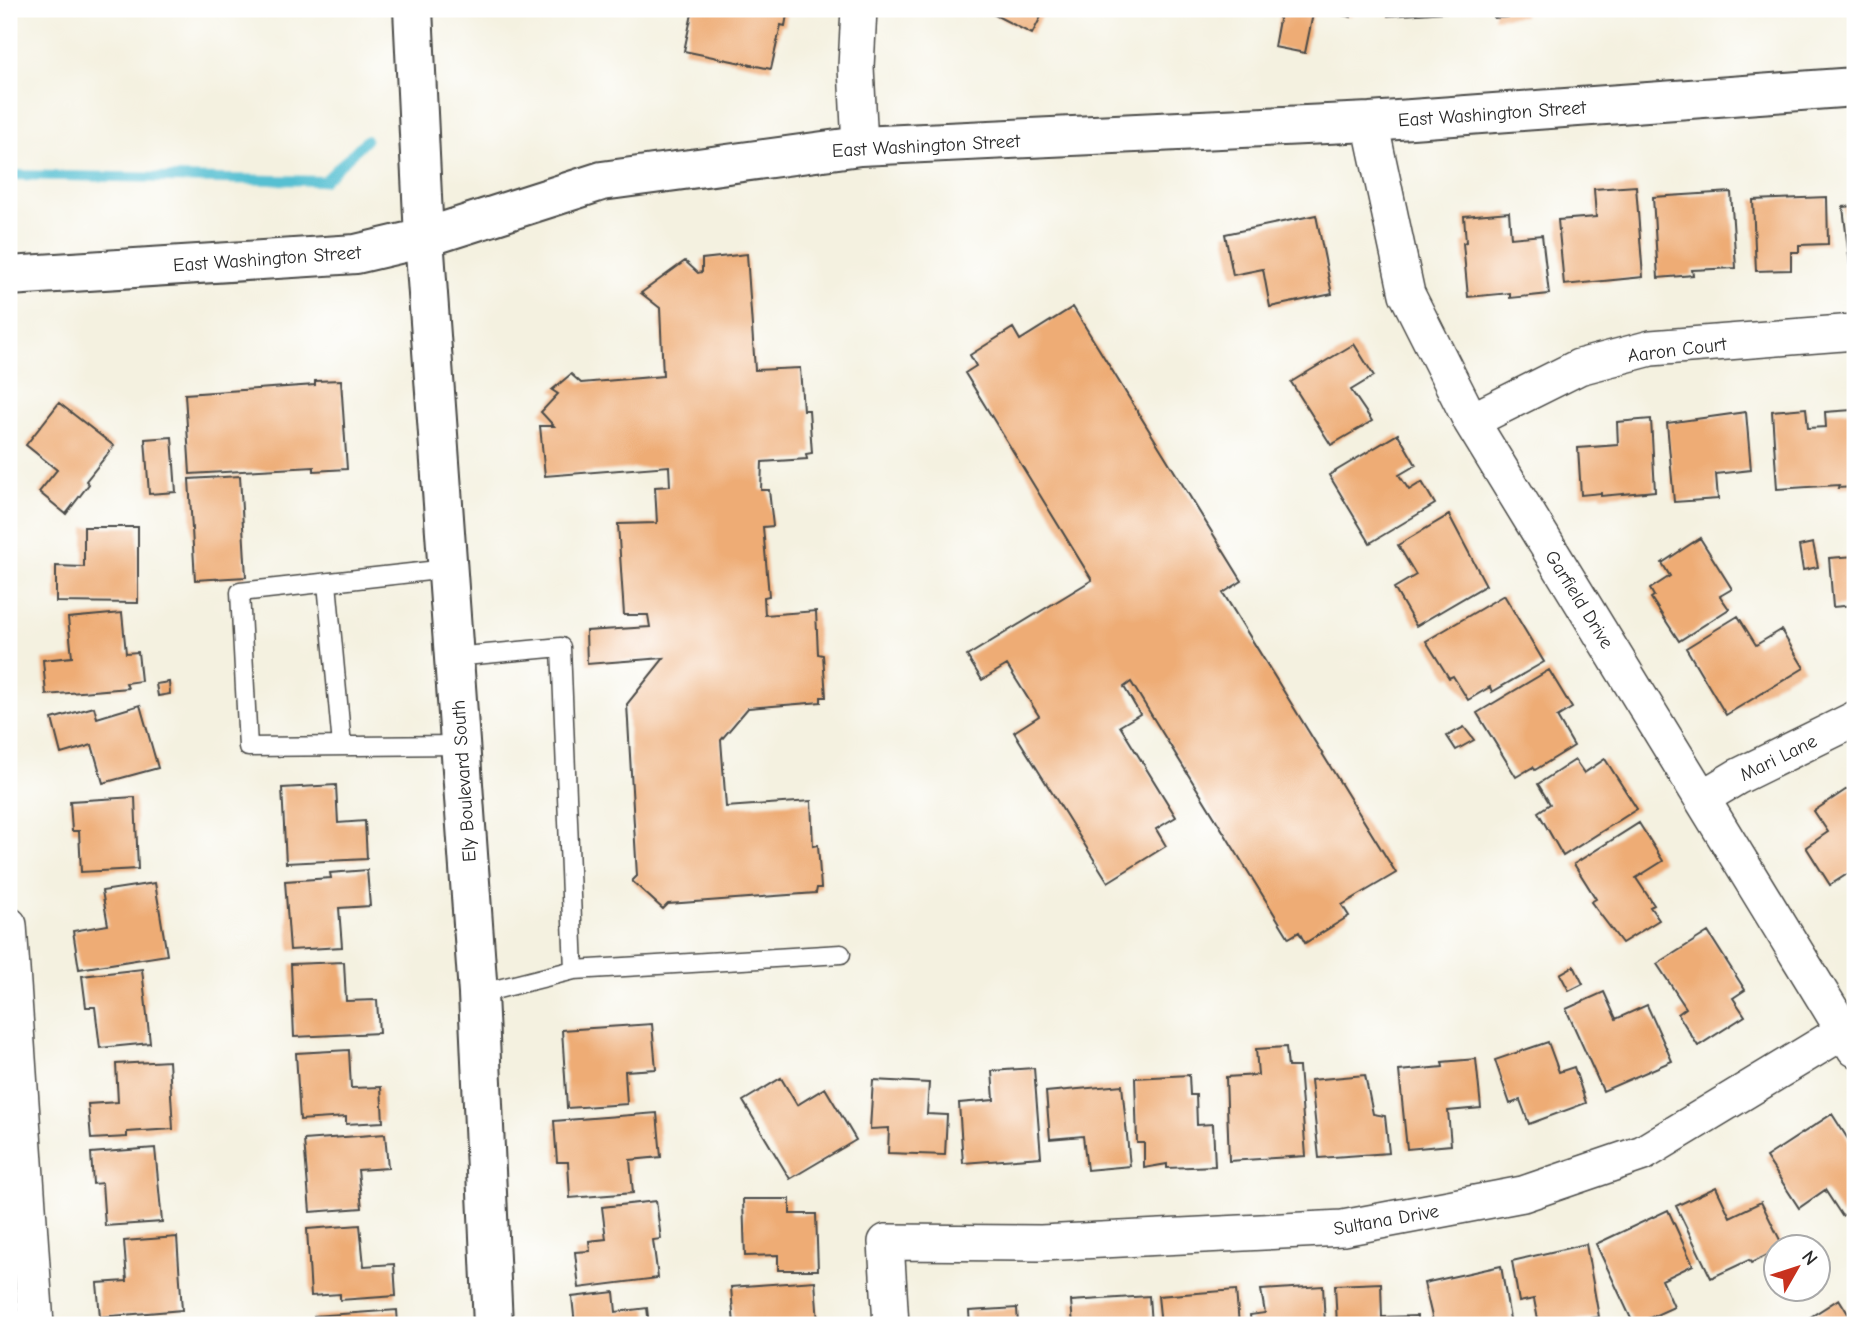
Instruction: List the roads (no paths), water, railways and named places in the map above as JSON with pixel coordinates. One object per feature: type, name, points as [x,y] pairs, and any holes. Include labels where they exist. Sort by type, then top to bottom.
[{"type":"main road","name":"Ely Boulevard South","points":[[413,9],[424,238],[478,994],[493,1325]]},
{"type":"main road","name":"East Washington Street","points":[[9,276],[356,254],[424,238],[602,180],[860,146],[1370,122],[1855,87]]},
{"type":"street","points":[[859,9],[856,67],[860,146]]},
{"type":"street","name":"Garfield Drive","points":[[1370,122],[1407,295],[1471,421],[1849,1040]]},
{"type":"street","name":"Aaron Court","points":[[1471,421],[1579,367],[1651,348],[1855,332]]},
{"type":"street","name":"Mari Lane","points":[[1702,798],[1737,777],[1855,719]]},
{"type":"street","points":[[9,925],[36,1325]]},
{"type":"street","name":"Sultana Drive","points":[[891,1325],[886,1242],[1041,1243],[1343,1228],[1523,1194],[1643,1153],[1849,1040]]},
{"type":"lane","points":[[447,569],[240,592],[248,747],[460,745]]},
{"type":"lane","points":[[327,583],[342,746]]},
{"type":"lane","points":[[454,657],[561,648],[574,971]]},
{"type":"lane","points":[[478,994],[574,971],[841,954]]},
{"type":"waterway","points":[[9,175],[324,181],[366,140]]}]
